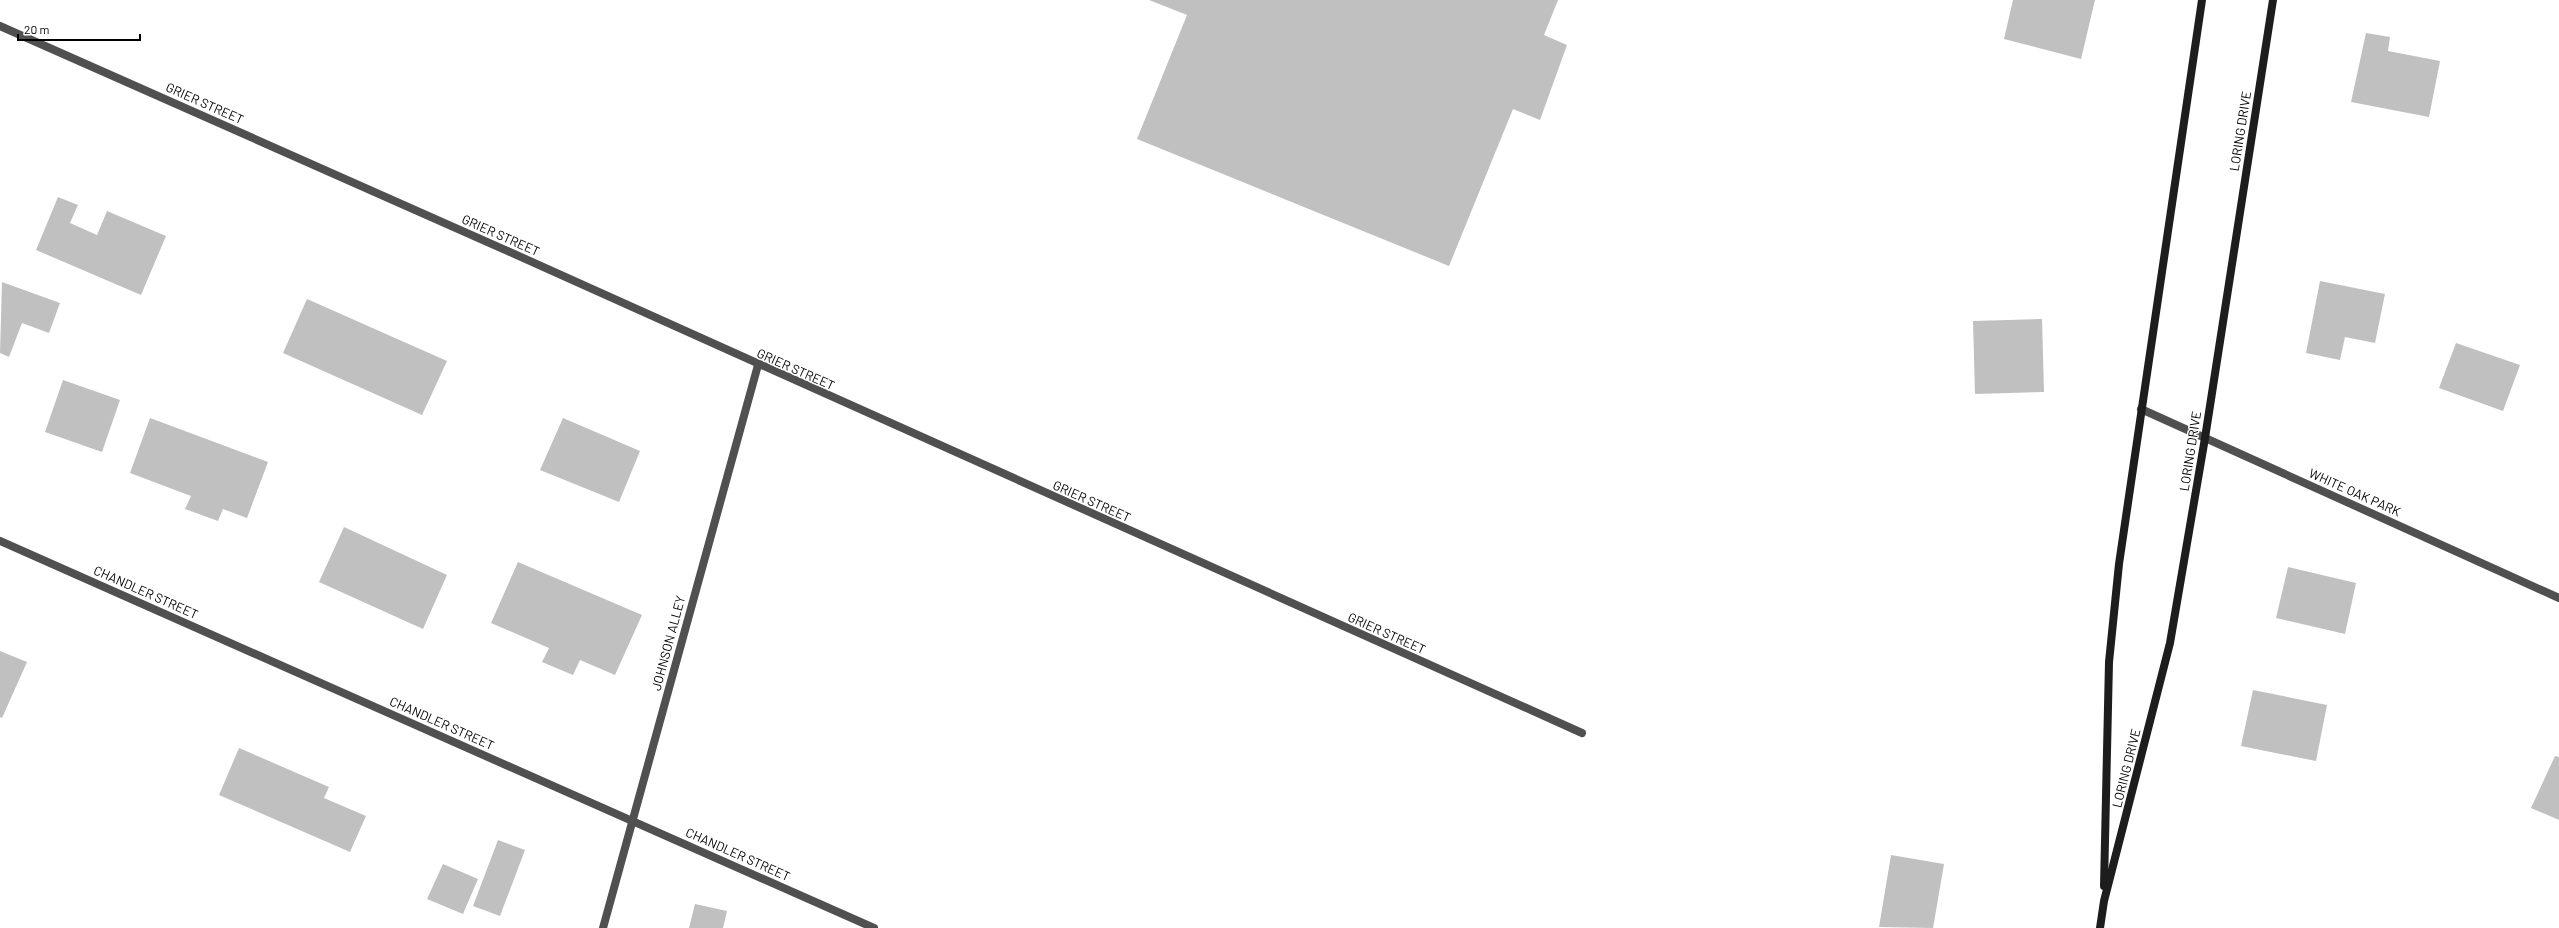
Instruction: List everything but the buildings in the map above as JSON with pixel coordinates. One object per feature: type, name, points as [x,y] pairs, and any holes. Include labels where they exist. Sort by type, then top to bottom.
[{"type":"street","name":"LORING DRIVE","points":[[2104,901],[2109,662],[2119,564],[2202,0]]},
{"type":"street","name":"LORING DRIVE","points":[[2100,928],[2104,901],[2170,643],[2205,438],[2273,0]]},
{"type":"street","name":"GRIER STREET","points":[[0,26],[334,173],[758,365],[1582,733]]},
{"type":"street","name":"JOHNSON ALLEY","points":[[603,928],[758,365]]},
{"type":"street","name":"WHITE OAK PARK","points":[[2141,409],[2559,598]]},
{"type":"street","name":"CHANDLER STREET","points":[[0,541],[874,928]]}]
